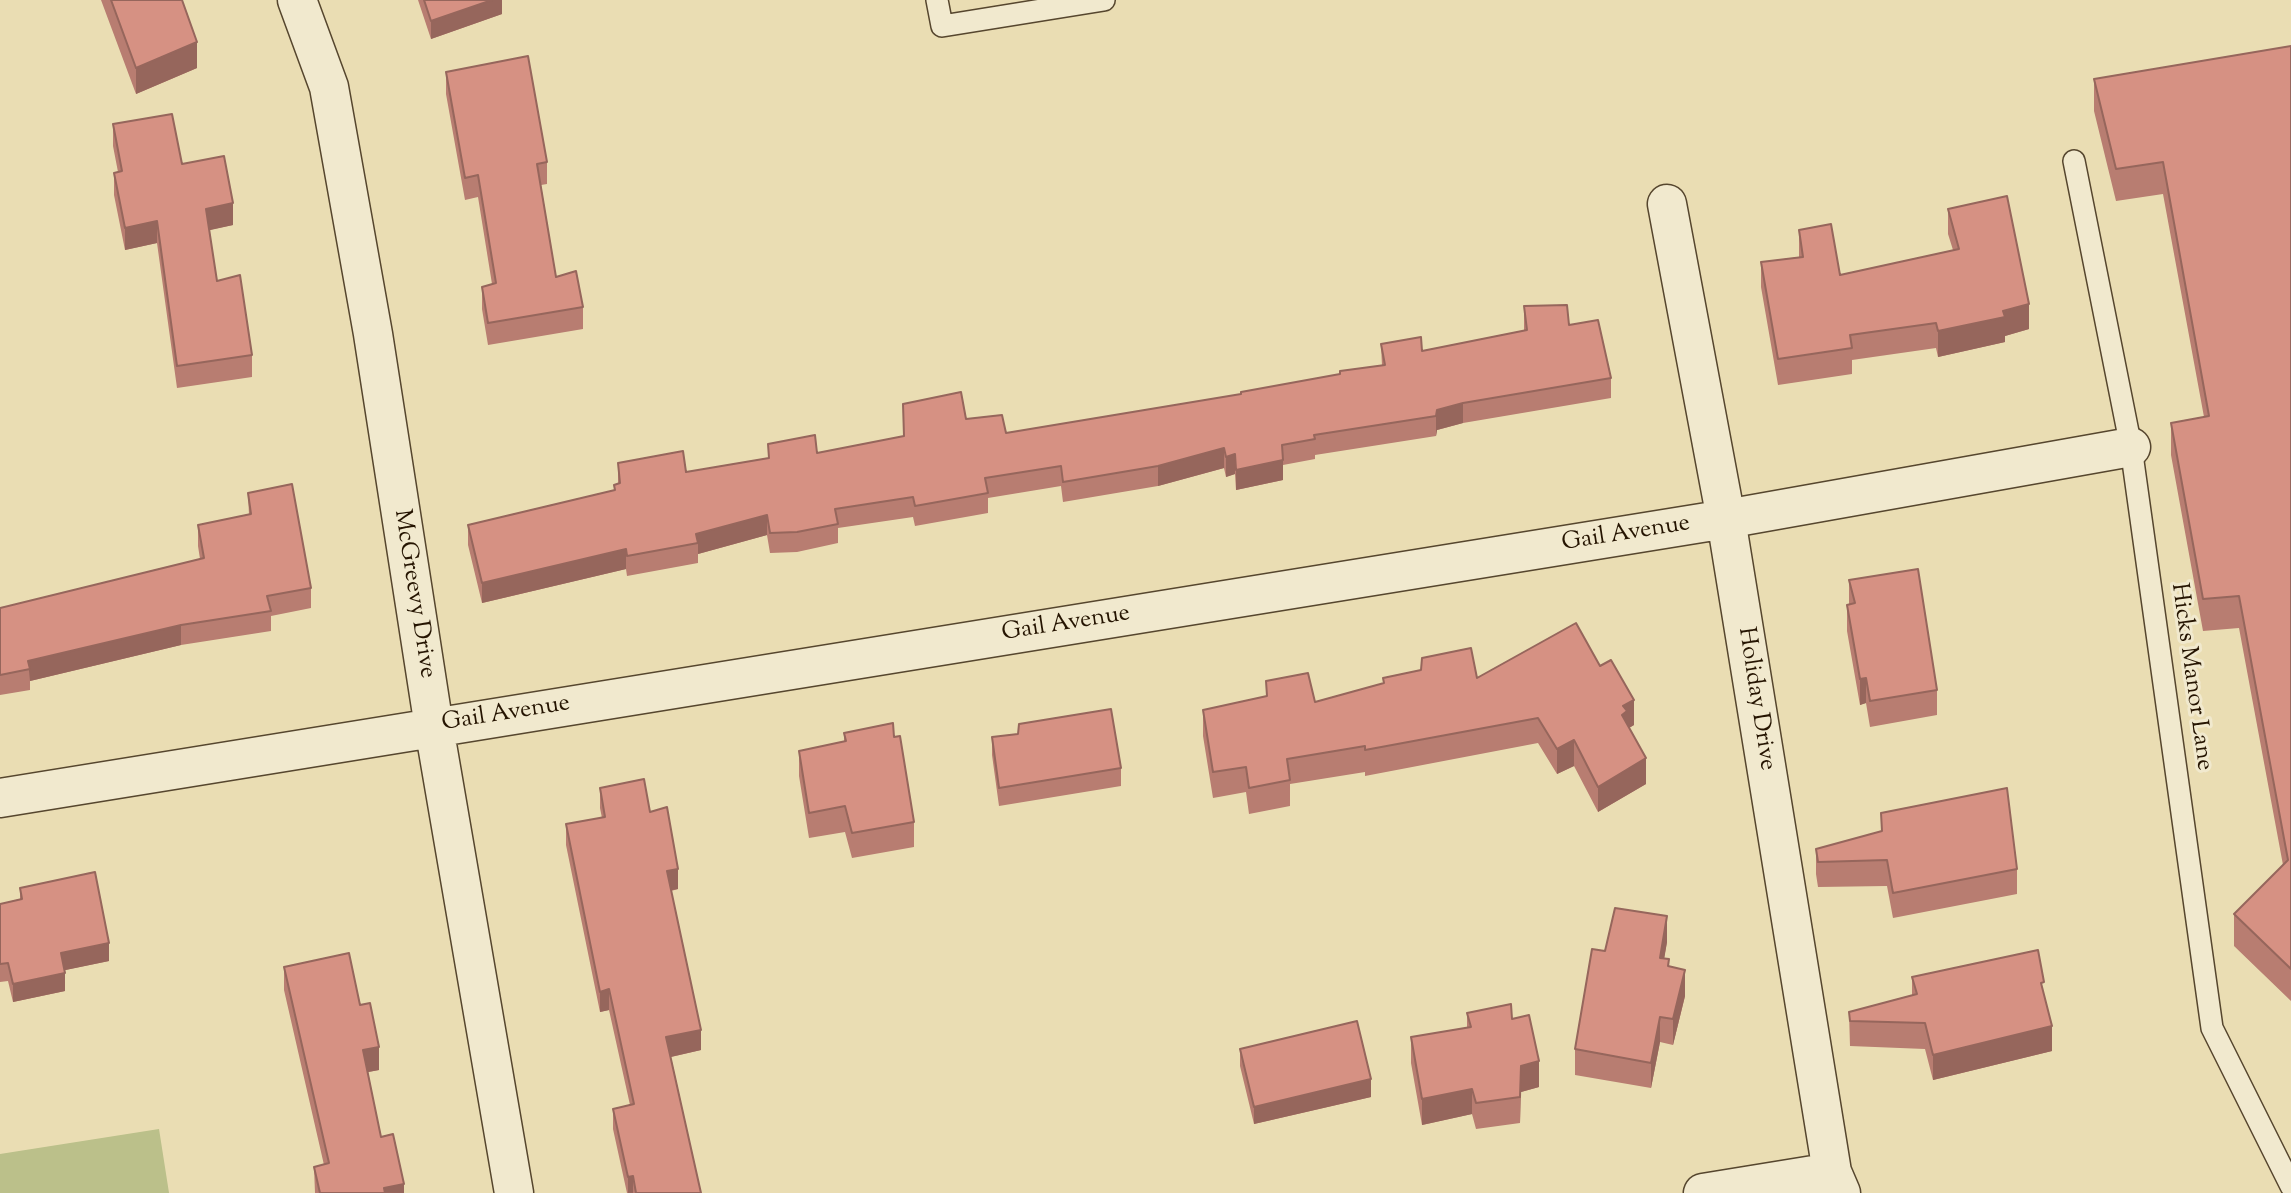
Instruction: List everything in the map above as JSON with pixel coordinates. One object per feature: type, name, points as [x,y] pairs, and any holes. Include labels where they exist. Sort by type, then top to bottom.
[{"type":"street","name":"McGreevy Drive","points":[[297,0],[329,88],[373,334],[434,727],[514,1193]]},
{"type":"street","name":"Holiday Drive","points":[[1667,204],[1726,519],[1836,1182]]},
{"type":"street","name":"Gail Avenue","points":[[0,797],[1726,519],[2131,447]]},
{"type":"street","points":[[1703,1193],[1836,1182]]},
{"type":"lane","points":[[937,0],[942,26],[1104,0]]},
{"type":"lane","name":"Hicks Manor Lane","points":[[2074,161],[2131,447],[2212,1027],[2291,1186]]},
{"type":"green space","points":[[159,1129],[169,1193],[0,1193],[0,1154]]},
{"type":"building","points":[[111,0],[182,0],[197,42],[136,68]]},
{"type":"building","points":[[424,0],[492,0],[431,21]]},
{"type":"building","points":[[2291,46],[2291,969],[2234,914],[2288,860],[2239,596],[2203,599],[2171,423],[2209,416],[2163,162],[2116,169],[2094,79]]},
{"type":"building","points":[[528,56],[547,162],[537,164],[556,277],[576,271],[583,307],[488,323],[482,287],[496,283],[478,175],[465,178],[446,72]]},
{"type":"building","points":[[172,114],[182,164],[224,156],[233,203],[206,209],[217,281],[240,275],[252,355],[177,366],[157,221],[125,228],[114,173],[122,171],[113,124]]},
{"type":"building","points":[[2007,196],[2029,304],[2003,311],[2005,317],[1938,331],[1936,323],[1850,335],[1852,348],[1778,359],[1761,262],[1803,257],[1799,230],[1831,224],[1840,275],[1959,249],[1948,209]]},
{"type":"building","points":[[1567,305],[1569,325],[1598,320],[1611,378],[1463,403],[1437,410],[1436,416],[1314,435],[1315,439],[1282,445],[1283,460],[1236,470],[1235,454],[1226,457],[1224,448],[1158,466],[1063,482],[1061,466],[985,478],[988,493],[915,506],[913,497],[835,509],[838,524],[797,532],[770,533],[767,515],[696,534],[698,543],[627,556],[626,549],[482,583],[468,525],[615,490],[614,485],[620,483],[618,463],[683,451],[686,472],[769,458],[768,444],[815,435],[817,453],[904,436],[903,404],[961,392],[966,419],[1002,415],[1006,433],[1241,394],[1340,374],[1340,371],[1385,365],[1381,344],[1421,337],[1422,351],[1527,330],[1524,306]]},
{"type":"building","points":[[292,484],[311,588],[267,596],[271,611],[181,625],[28,661],[30,669],[0,675],[0,608],[204,558],[198,525],[251,514],[248,493]]},
{"type":"building","points":[[1918,569],[1937,690],[1870,701],[1866,678],[1860,679],[1847,605],[1855,603],[1849,580]]},
{"type":"building","points":[[1576,623],[1600,666],[1611,660],[1634,700],[1623,706],[1627,711],[1622,715],[1646,758],[1598,787],[1574,740],[1557,749],[1538,718],[1365,750],[1365,746],[1287,759],[1290,780],[1249,788],[1246,767],[1213,772],[1203,710],[1267,696],[1266,681],[1308,673],[1315,702],[1384,683],[1383,678],[1421,670],[1422,658],[1471,648],[1477,678]]},
{"type":"building","points":[[1111,709],[1121,768],[999,788],[992,737],[1018,734],[1019,724]]},
{"type":"building","points":[[893,723],[894,737],[900,736],[914,822],[852,833],[845,806],[809,813],[799,751],[846,741],[844,733]]},
{"type":"building","points":[[644,779],[650,812],[667,807],[678,869],[667,871],[701,1030],[666,1037],[701,1193],[636,1193],[633,1176],[628,1177],[613,1109],[634,1104],[609,989],[600,992],[566,824],[605,817],[600,788]]},
{"type":"building","points":[[2007,788],[2017,869],[1893,893],[1887,860],[1818,862],[1816,849],[1882,831],[1881,813]]},
{"type":"building","points":[[95,872],[109,943],[61,953],[65,973],[13,984],[8,963],[0,964],[0,904],[22,899],[20,888]]},
{"type":"building","points":[[1615,908],[1667,916],[1660,958],[1669,959],[1668,966],[1685,970],[1673,1019],[1660,1017],[1651,1063],[1575,1049],[1592,949],[1605,951]]},
{"type":"building","points":[[2038,950],[2044,982],[2041,983],[2052,1026],[1933,1055],[1925,1023],[1850,1021],[1849,1012],[1917,994],[1912,977]]},
{"type":"building","points":[[349,953],[360,1005],[370,1003],[379,1047],[363,1050],[381,1137],[393,1134],[404,1184],[384,1188],[385,1193],[320,1193],[314,1167],[329,1163],[284,967]]},
{"type":"building","points":[[1511,1004],[1512,1019],[1529,1015],[1539,1061],[1521,1066],[1520,1097],[1476,1103],[1472,1089],[1422,1099],[1411,1037],[1471,1027],[1467,1013]]},
{"type":"building","points":[[1357,1021],[1371,1079],[1254,1107],[1240,1049]]}]
